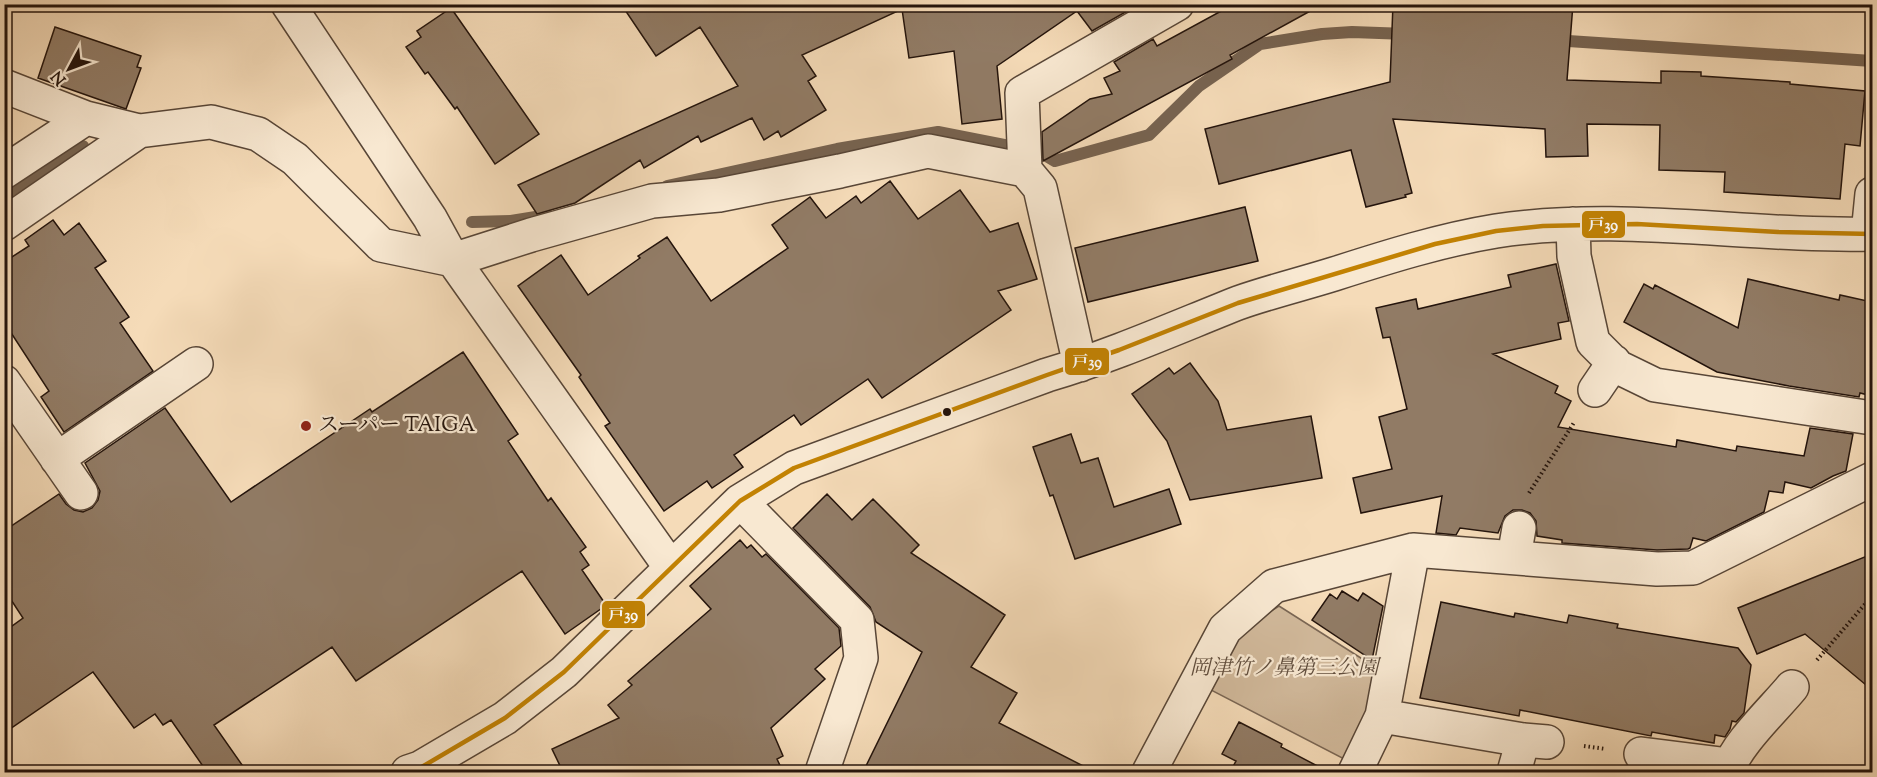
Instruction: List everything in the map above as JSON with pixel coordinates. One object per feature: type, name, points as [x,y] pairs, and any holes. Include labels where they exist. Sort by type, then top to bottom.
[{"type":"street","points":[[288,4],[430,218],[453,260],[671,568]]},
{"type":"street","points":[[1080,365],[1040,188],[1025,170],[1022,93],[1177,4]]},
{"type":"street","points":[[4,86],[86,118],[139,132],[211,122],[258,134],[295,159],[381,245],[453,260],[652,201],[719,195],[928,151],[1025,170]]},
{"type":"street","points":[[4,172],[86,118]]},
{"type":"street","points":[[4,224],[139,132]]},
{"type":"street","points":[[408,772],[420,768],[505,718],[564,672],[740,501],[794,468],[1080,365],[1241,302],[1420,247],[1496,231],[1573,224],[1870,234],[1872,194]]},
{"type":"street","points":[[1573,224],[1574,256],[1593,342],[1618,367],[1655,385],[1872,417]]},
{"type":"street","points":[[1595,390],[1614,362]]},
{"type":"street","points":[[57,459],[196,364]]},
{"type":"street","points":[[4,382],[81,493]]},
{"type":"street","points":[[1149,772],[1225,629],[1274,586],[1413,550],[1517,543],[1657,569],[1693,568],[1872,479]]},
{"type":"street","points":[[740,501],[857,620],[861,658],[822,772]]},
{"type":"street","points":[[1355,772],[1382,716],[1413,550]]},
{"type":"street","points":[[1641,754],[1728,769],[1738,750],[1792,687]]},
{"type":"street","points":[[1382,716],[1535,741],[1514,772]]},
{"type":"path","points":[[1517,543],[1522,505],[1595,390]]},
{"type":"path","points":[[1834,640],[1866,603],[1872,600]]},
{"type":"path","points":[[1535,741],[1641,754]]},
{"type":"green space","name":"岡津竹ノ鼻第三公園","points":[[1279,606],[1375,667],[1370,711],[1348,761],[1209,689],[1231,637]]},
{"type":"building","points":[[621,4],[1129,4],[1131,9],[1092,31],[1077,11],[997,66],[1002,119],[962,124],[954,51],[909,58],[902,9],[802,55],[816,76],[808,81],[826,110],[781,137],[778,131],[764,140],[752,118],[701,142],[698,136],[644,168],[640,160],[575,203],[537,214],[518,185],[738,86],[700,27],[656,56]]},
{"type":"building","points":[[1234,4],[1323,4],[1230,55],[1232,59],[1043,161],[1042,132],[1090,99],[1112,94],[1104,78],[1120,71],[1114,62],[1153,39],[1157,46]]},
{"type":"building","points":[[1393,4],[1573,4],[1567,80],[1661,83],[1661,71],[1701,72],[1701,76],[1790,82],[1790,84],[1865,91],[1860,146],[1845,144],[1840,199],[1724,192],[1725,172],[1659,170],[1660,125],[1587,124],[1588,156],[1546,157],[1545,129],[1393,119],[1412,193],[1405,195],[1406,197],[1366,207],[1351,150],[1219,184],[1205,129],[1390,82]]},
{"type":"building","points":[[451,8],[539,134],[495,164],[457,107],[455,109],[428,72],[425,74],[406,47],[421,37],[417,31]]},
{"type":"building","points":[[55,27],[141,56],[137,67],[141,68],[126,109],[38,78]]},
{"type":"building","points":[[890,181],[918,219],[960,190],[990,232],[1018,223],[1037,279],[998,291],[1011,310],[882,398],[868,379],[801,425],[794,415],[734,455],[743,467],[712,488],[707,481],[664,511],[605,426],[610,423],[579,377],[581,375],[518,286],[561,255],[588,295],[640,258],[638,256],[667,237],[711,301],[788,248],[772,225],[810,197],[826,218],[856,196],[861,203]]},
{"type":"building","points":[[1245,207],[1258,261],[1088,302],[1075,248]]},
{"type":"building","points":[[53,220],[64,235],[79,223],[106,261],[95,268],[129,317],[120,323],[153,371],[64,432],[41,397],[49,391],[4,322],[4,262],[29,246],[25,240]]},
{"type":"building","points":[[1556,264],[1569,321],[1558,323],[1561,339],[1493,354],[1558,386],[1555,393],[1571,401],[1558,427],[1676,447],[1677,440],[1736,451],[1737,446],[1804,456],[1810,428],[1853,434],[1846,471],[1811,488],[1785,482],[1783,493],[1769,491],[1764,512],[1706,541],[1693,538],[1688,549],[1657,550],[1562,543],[1562,540],[1537,536],[1536,521],[1530,513],[1522,510],[1513,510],[1505,516],[1498,533],[1460,528],[1456,535],[1436,533],[1442,496],[1361,513],[1353,478],[1392,469],[1379,417],[1407,409],[1390,337],[1383,338],[1376,308],[1416,299],[1418,309],[1511,287],[1508,275]]},
{"type":"building","points":[[1748,279],[1839,300],[1840,295],[1872,302],[1872,396],[1860,393],[1859,397],[1717,372],[1624,322],[1644,284],[1653,289],[1655,285],[1738,328]]},
{"type":"building","points":[[463,352],[518,434],[508,441],[548,501],[551,498],[586,547],[580,552],[589,565],[582,570],[605,606],[565,634],[522,571],[356,681],[332,647],[214,725],[247,772],[207,772],[171,720],[163,725],[155,714],[134,728],[93,672],[4,733],[4,632],[23,618],[4,589],[4,531],[59,494],[74,510],[83,512],[92,508],[98,500],[100,491],[85,463],[165,408],[231,502],[370,409],[372,412]]},
{"type":"building","points":[[1190,363],[1218,401],[1227,430],[1311,416],[1322,478],[1190,500],[1167,441],[1132,394],[1169,368],[1174,374]]},
{"type":"building","points":[[1071,434],[1081,463],[1098,458],[1114,507],[1169,489],[1181,524],[1075,559],[1053,495],[1050,496],[1033,447]]},
{"type":"building","points":[[827,494],[852,520],[873,499],[919,545],[911,553],[1005,615],[971,667],[1017,693],[999,723],[1095,772],[863,772],[922,652],[876,622],[870,607],[793,528]]},
{"type":"building","points":[[740,540],[747,548],[751,545],[762,557],[766,554],[839,628],[841,646],[815,669],[825,679],[771,728],[783,756],[777,759],[783,772],[563,772],[552,749],[619,718],[608,705],[632,685],[628,681],[711,609],[690,586]]},
{"type":"building","points":[[1872,554],[1872,690],[1805,634],[1757,654],[1738,608]]},
{"type":"building","points":[[1342,591],[1358,601],[1363,593],[1383,606],[1372,660],[1312,620],[1330,594],[1337,599]]},
{"type":"building","points":[[1441,602],[1514,617],[1515,613],[1567,623],[1569,615],[1618,624],[1617,628],[1738,648],[1751,665],[1744,713],[1736,722],[1732,721],[1725,737],[1715,735],[1714,743],[1652,732],[1651,736],[1520,710],[1519,716],[1420,698]]},
{"type":"building","points":[[1239,722],[1329,772],[1230,772],[1236,761],[1222,754]]},
{"type":"waterway","points":[[667,186],[837,149],[938,132],[1040,152],[1055,161],[1149,135],[1199,86],[1260,44],[1322,34],[1352,32],[1407,34]]},
{"type":"waterway","points":[[1553,40],[1872,61]]},
{"type":"waterway","points":[[4,195],[83,146]]},
{"type":"waterway","points":[[472,222],[511,221],[548,215]]},
{"type":"transit line","name":"戸39","points":[[408,772],[420,768],[505,718],[564,672],[740,501],[794,468],[1119,350],[1238,303],[1435,244],[1496,231],[1543,226],[1637,224],[1778,232],[1872,234]]},
{"type":"place","name":"スーパー TAIGA","points":[[306,426]]}]
